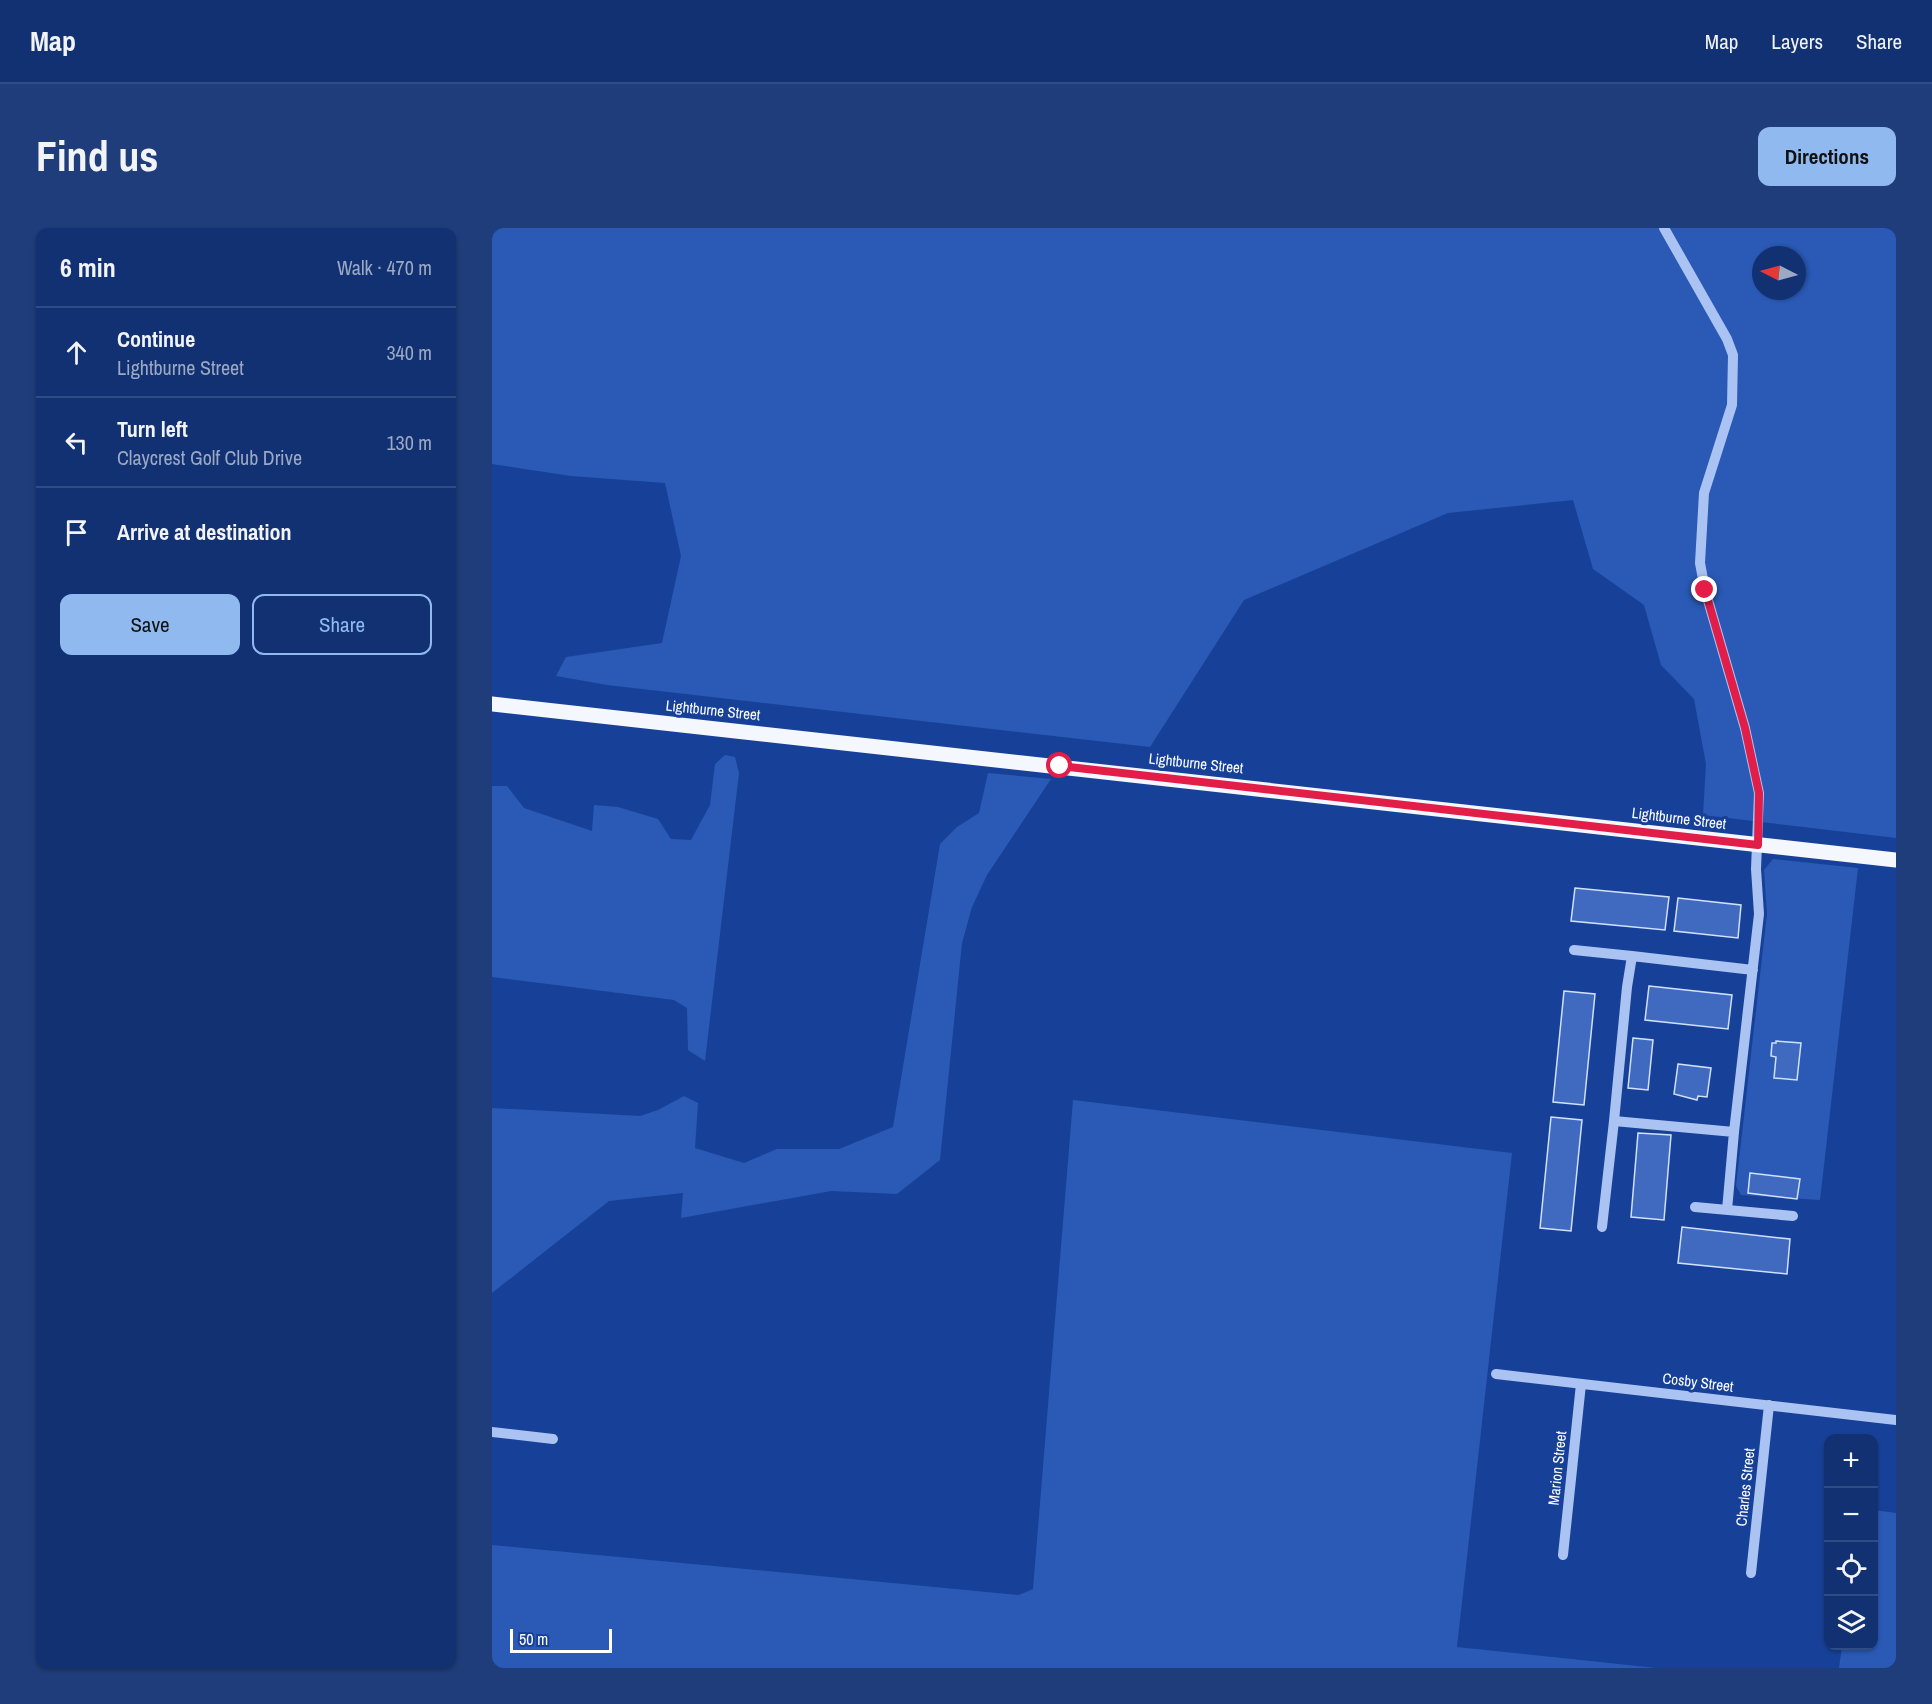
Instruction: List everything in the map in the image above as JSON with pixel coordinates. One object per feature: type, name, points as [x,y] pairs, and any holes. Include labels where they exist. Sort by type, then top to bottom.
[{"type":"main road","name":"Lightburne Street","points":[[492,704],[1896,860]]},
{"type":"street","points":[[1664,228],[1727,339],[1733,355],[1732,405],[1704,493],[1700,563],[1705,590],[1745,728],[1759,793],[1756,869],[1759,914],[1727,1210]]},
{"type":"street","points":[[1574,950],[1753,970]]},
{"type":"street","points":[[1602,1227],[1626,987],[1632,956]]},
{"type":"street","points":[[1614,1121],[1734,1132]]},
{"type":"street","points":[[1695,1208],[1793,1216]]},
{"type":"street","name":"Cosby Street","points":[[1496,1374],[1896,1420]]},
{"type":"street","name":"Marion Street","points":[[1563,1555],[1581,1384]]},
{"type":"street","name":"Charles Street","points":[[1750,1573],[1769,1406]]},
{"type":"street","points":[[492,1432],[553,1438]]},
{"type":"shaded area","points":[[492,228],[1896,228],[1896,838],[1703,815],[1706,764],[1694,699],[1661,665],[1644,605],[1593,569],[1573,500],[1448,513],[1244,600],[1150,747],[607,685],[556,676],[566,657],[662,643],[681,556],[665,483],[571,476],[492,464]]},
{"type":"shaded area","points":[[725,755],[735,757],[739,773],[705,1061],[688,1050],[687,1008],[674,1000],[492,977],[492,786],[507,786],[524,808],[592,831],[594,805],[618,807],[658,819],[671,839],[691,840],[710,805],[715,764]]},
{"type":"shaded area","points":[[988,773],[1051,779],[987,875],[972,907],[962,943],[940,1160],[897,1194],[831,1191],[681,1218],[683,1193],[609,1201],[492,1293],[492,1108],[640,1116],[658,1110],[684,1096],[698,1103],[695,1148],[744,1163],[777,1149],[839,1149],[893,1127],[940,844],[957,827],[979,813]]},
{"type":"shaded area","points":[[1773,859],[1858,868],[1820,1200],[1741,1195],[1736,1186],[1767,914],[1764,870]]},
{"type":"shaded area","points":[[1073,1100],[1512,1153],[1457,1647],[1656,1668],[492,1668],[492,1545],[1019,1595],[1033,1589]]},
{"type":"shaded area","points":[[1878,1511],[1896,1513],[1896,1668],[1839,1668],[1841,1650],[1878,1650]]},
{"type":"building","points":[[1575,888],[1669,897],[1665,930],[1571,921]]},
{"type":"building","points":[[1678,898],[1741,905],[1738,938],[1674,931]]},
{"type":"building","points":[[1649,986],[1732,995],[1728,1029],[1645,1020]]},
{"type":"building","points":[[1564,991],[1595,994],[1584,1105],[1553,1102]]},
{"type":"building","points":[[1633,1038],[1653,1040],[1648,1090],[1628,1088]]},
{"type":"building","points":[[1776,1041],[1801,1043],[1797,1080],[1774,1078],[1776,1057],[1771,1056],[1772,1043]]},
{"type":"building","points":[[1678,1064],[1711,1068],[1707,1097],[1698,1096],[1697,1100],[1674,1094]]},
{"type":"building","points":[[1551,1117],[1582,1120],[1571,1231],[1540,1228]]},
{"type":"building","points":[[1638,1133],[1671,1135],[1664,1220],[1631,1217]]},
{"type":"building","points":[[1750,1173],[1800,1179],[1797,1199],[1748,1193]]},
{"type":"building","points":[[1682,1227],[1790,1239],[1787,1274],[1678,1263]]},
{"type":"route","points":[[1060,766],[1758,845],[1759,793],[1745,728],[1705,590]]}]
